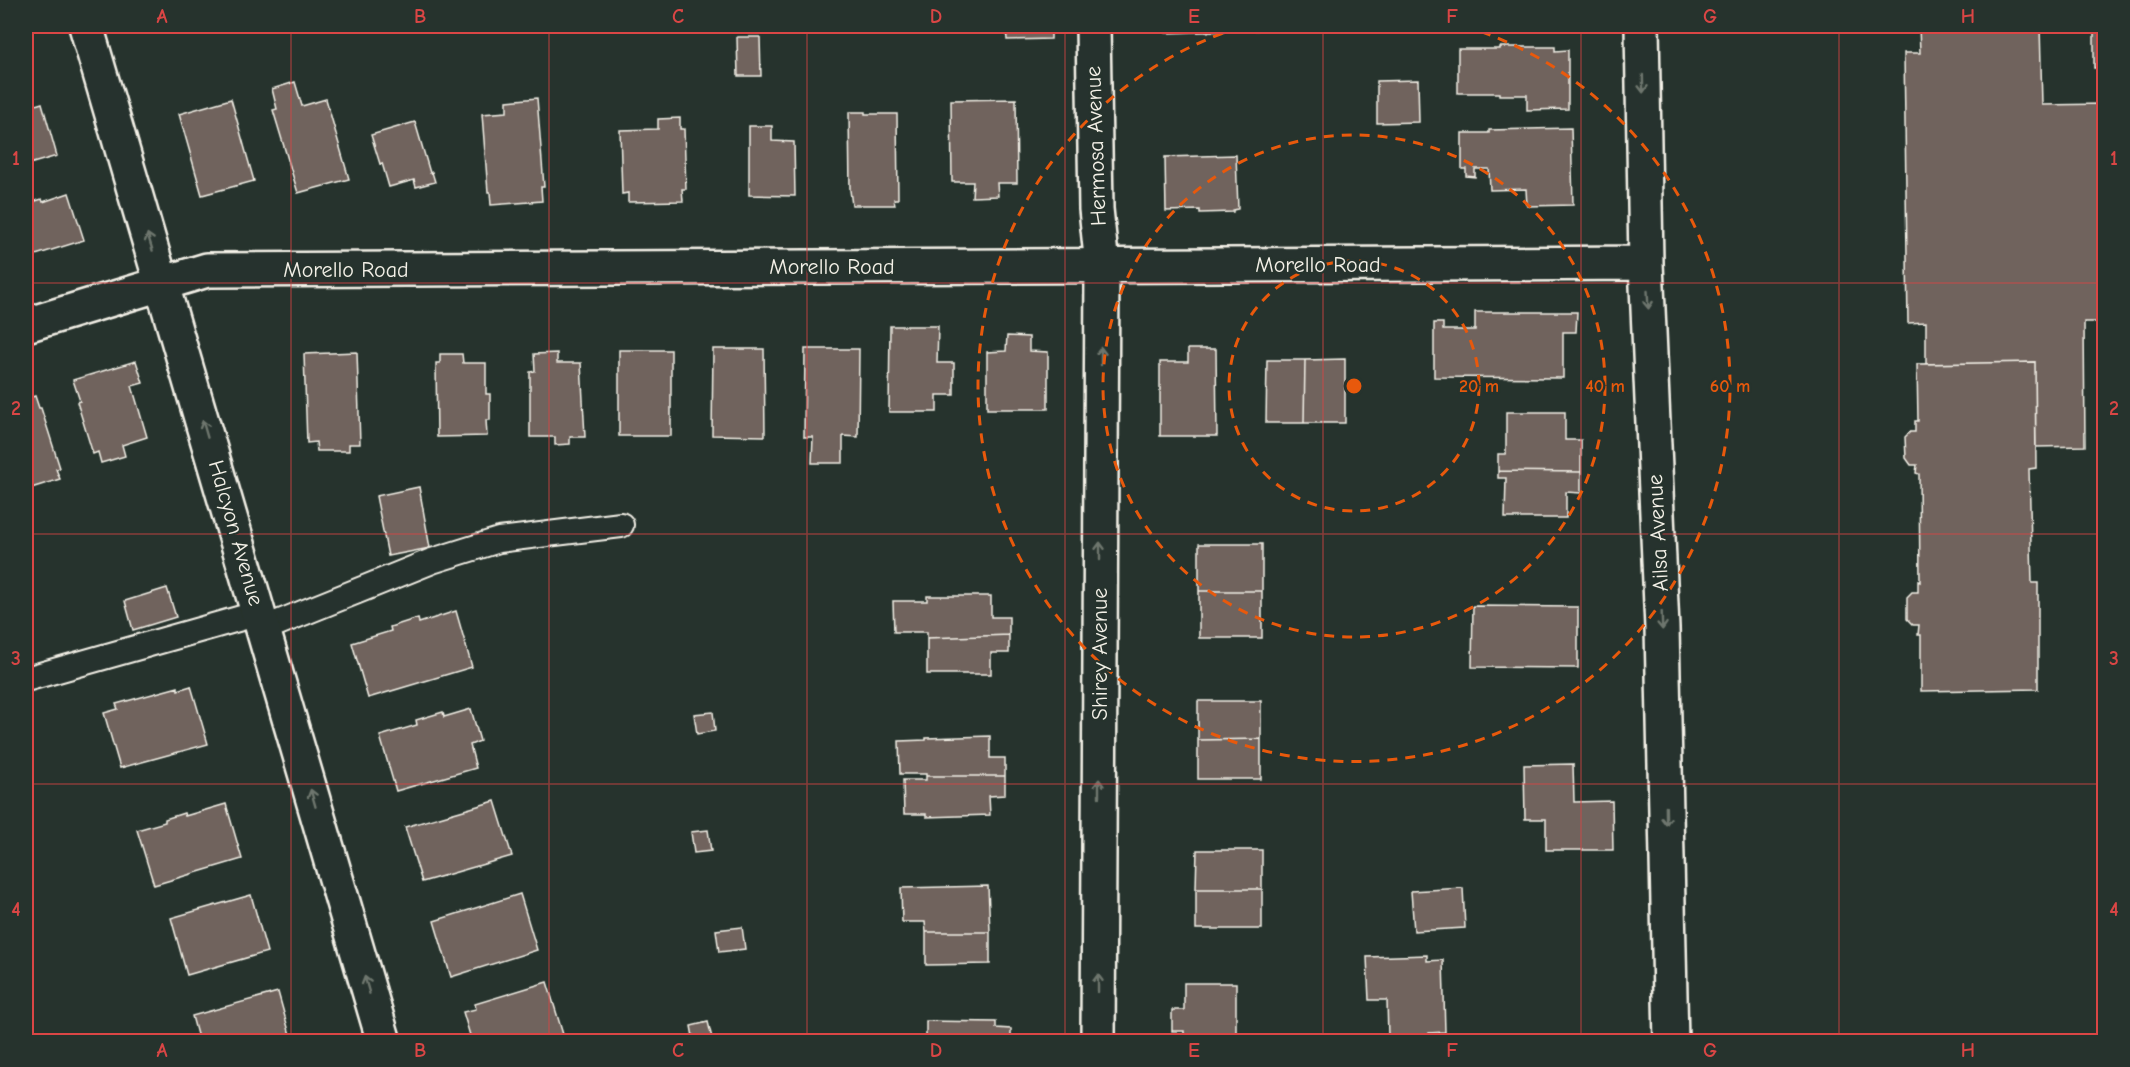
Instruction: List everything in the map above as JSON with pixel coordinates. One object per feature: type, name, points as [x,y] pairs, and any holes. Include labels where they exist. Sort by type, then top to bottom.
[{"type":"street","name":"Halcyon Avenue","points":[[86,26],[384,1041]]},
{"type":"street","name":"Hermosa Avenue","points":[[1093,26],[1096,209],[1102,266]]},
{"type":"street","name":"Ailsa Avenue","points":[[1642,26],[1646,263],[1662,628],[1671,1041]]},
{"type":"street","name":"Morello Road","points":[[26,324],[207,270],[1646,263]]},
{"type":"street","name":"Shirey Avenue","points":[[1098,1041],[1102,266]]},
{"type":"lane","points":[[26,679],[261,621],[499,540],[621,525]]},
{"type":"building","points":[[1006,26],[1051,26],[1051,39],[1007,40]]},
{"type":"building","points":[[1166,26],[1268,26],[1268,30],[1166,33]]},
{"type":"building","points":[[1919,26],[2040,26],[2042,105],[2104,104],[2104,322],[2084,322],[2085,446],[2036,447],[2035,362],[1926,364],[1926,322],[1908,323],[1904,53],[1920,53]]},
{"type":"building","points":[[2080,26],[2104,26],[2104,68],[2094,68],[2094,28],[2081,29]]},
{"type":"building","points":[[737,37],[760,37],[761,76],[738,76]]},
{"type":"building","points":[[1500,47],[1555,47],[1555,51],[1568,50],[1568,109],[1527,110],[1527,95],[1458,93],[1458,49],[1500,49]]},
{"type":"building","points":[[1418,80],[1419,122],[1377,123],[1377,81]]},
{"type":"building","points":[[295,82],[302,106],[326,99],[349,179],[298,193],[273,110],[277,109],[272,89]]},
{"type":"building","points":[[537,98],[544,187],[541,187],[542,201],[491,205],[482,114],[507,112],[507,101]]},
{"type":"building","points":[[231,99],[254,181],[202,195],[179,114]]},
{"type":"building","points":[[1016,99],[1017,183],[997,183],[998,196],[972,197],[973,182],[952,182],[951,100]]},
{"type":"building","points":[[42,103],[57,156],[26,165],[26,108]]},
{"type":"building","points":[[849,112],[897,114],[898,199],[894,199],[895,205],[852,205]]},
{"type":"building","points":[[680,118],[680,129],[684,129],[686,189],[682,189],[683,201],[628,202],[628,193],[622,194],[620,130],[658,129],[658,119]]},
{"type":"building","points":[[415,122],[430,173],[432,172],[435,182],[416,187],[414,180],[389,187],[371,135]]},
{"type":"building","points":[[749,126],[772,126],[772,141],[794,142],[795,196],[749,195]]},
{"type":"building","points":[[1571,128],[1573,205],[1527,206],[1526,189],[1490,190],[1489,169],[1475,169],[1475,177],[1466,176],[1466,169],[1462,169],[1462,133]]},
{"type":"building","points":[[1236,155],[1238,209],[1233,212],[1200,213],[1200,210],[1166,211],[1165,157]]},
{"type":"building","points":[[69,193],[84,240],[26,258],[26,204],[42,199],[43,202]]},
{"type":"building","points":[[1475,312],[1577,312],[1576,332],[1563,332],[1563,378],[1434,377],[1434,323],[1443,323],[1443,330],[1475,330]]},
{"type":"building","points":[[890,326],[938,326],[937,363],[954,363],[954,395],[937,395],[937,412],[889,412]]},
{"type":"building","points":[[1007,336],[1029,337],[1029,351],[1048,352],[1048,409],[987,409],[987,352],[1006,351]]},
{"type":"building","points":[[713,349],[764,349],[765,436],[712,435]]},
{"type":"building","points":[[805,349],[859,349],[858,437],[843,436],[843,463],[812,463],[813,437],[804,437]]},
{"type":"building","points":[[1188,349],[1216,349],[1217,436],[1160,436],[1160,362],[1188,362]]},
{"type":"building","points":[[619,350],[671,350],[671,436],[619,436]]},
{"type":"building","points":[[357,352],[360,444],[349,444],[349,451],[317,451],[316,442],[307,443],[304,354]]},
{"type":"building","points":[[557,353],[557,363],[581,363],[585,437],[570,437],[570,444],[555,445],[555,437],[530,437],[530,372],[535,371],[534,354]]},
{"type":"building","points":[[440,354],[462,354],[463,363],[486,363],[486,394],[490,394],[490,420],[486,420],[487,436],[437,437],[436,363],[440,363]]},
{"type":"building","points":[[1345,359],[1345,423],[1304,423],[1305,360]]},
{"type":"building","points":[[1267,360],[1305,360],[1304,423],[1266,423]]},
{"type":"building","points":[[136,361],[143,383],[132,386],[147,437],[122,445],[125,456],[101,463],[98,452],[93,454],[77,402],[80,401],[73,380]]},
{"type":"building","points":[[2035,362],[2036,468],[2029,469],[2032,583],[2038,583],[2038,689],[1921,691],[1921,635],[1918,635],[1919,625],[1913,625],[1907,619],[1907,597],[1912,592],[1918,592],[1918,581],[1920,582],[1919,474],[1916,473],[1917,465],[1911,465],[1906,458],[1905,437],[1910,432],[1915,432],[1915,421],[1918,421],[1917,364]]},
{"type":"building","points":[[35,396],[60,468],[56,469],[60,479],[28,489],[26,482],[26,399]]},
{"type":"building","points":[[1506,412],[1565,412],[1565,440],[1581,440],[1581,472],[1498,471],[1498,454],[1506,454]]},
{"type":"building","points":[[1498,471],[1581,472],[1581,493],[1566,492],[1566,518],[1505,518],[1506,478],[1498,478]]},
{"type":"building","points":[[419,487],[430,548],[388,556],[376,496]]},
{"type":"building","points":[[1199,544],[1262,544],[1262,591],[1199,591]]},
{"type":"building","points":[[167,588],[176,617],[133,630],[125,601]]},
{"type":"building","points":[[1199,591],[1262,591],[1262,638],[1199,638]]},
{"type":"building","points":[[927,596],[991,596],[991,617],[1009,617],[1009,635],[927,638],[927,632],[894,632],[893,601],[927,601]]},
{"type":"building","points":[[1473,606],[1578,607],[1578,668],[1472,667]]},
{"type":"building","points":[[456,611],[472,667],[368,698],[352,643],[391,631],[390,627],[418,618],[419,623]]},
{"type":"building","points":[[1009,635],[1009,653],[991,653],[991,674],[927,674],[927,638]]},
{"type":"building","points":[[191,686],[208,744],[120,768],[104,713],[118,709],[116,704],[178,687],[178,690]]},
{"type":"building","points":[[1198,701],[1261,701],[1261,739],[1198,740]]},
{"type":"building","points":[[471,709],[480,741],[470,745],[476,768],[396,791],[380,736],[417,725],[416,720],[443,712],[444,717]]},
{"type":"building","points":[[713,712],[715,731],[697,734],[694,714]]},
{"type":"building","points":[[990,736],[990,758],[1005,758],[1005,776],[900,774],[899,741]]},
{"type":"building","points":[[1261,739],[1261,779],[1198,779],[1198,740]]},
{"type":"building","points":[[1573,764],[1574,802],[1612,801],[1613,850],[1546,850],[1546,819],[1525,819],[1524,765]]},
{"type":"building","points":[[926,776],[1005,776],[1005,795],[989,796],[990,815],[926,817],[926,814],[904,814],[903,780],[926,780]]},
{"type":"building","points":[[495,801],[512,856],[422,882],[405,827]]},
{"type":"building","points":[[226,804],[242,859],[154,885],[137,830],[165,822],[165,819],[184,813],[185,816]]},
{"type":"building","points":[[708,830],[711,851],[694,853],[691,832]]},
{"type":"building","points":[[1197,850],[1262,850],[1262,889],[1196,889]]},
{"type":"building","points":[[988,886],[990,932],[926,932],[925,922],[902,922],[901,888]]},
{"type":"building","points":[[1463,888],[1465,928],[1414,931],[1411,891]]},
{"type":"building","points":[[1196,889],[1262,889],[1262,929],[1196,929]]},
{"type":"building","points":[[520,894],[537,950],[451,977],[434,921]]},
{"type":"building","points":[[251,895],[267,952],[187,975],[171,918]]},
{"type":"building","points":[[742,927],[745,949],[719,952],[716,930]]},
{"type":"building","points":[[926,932],[990,932],[990,964],[926,965]]},
{"type":"building","points":[[1427,955],[1427,961],[1443,960],[1445,1032],[1429,1033],[1429,1042],[1377,1042],[1377,1037],[1388,1036],[1387,1000],[1369,1000],[1367,957]]},
{"type":"building","points":[[547,982],[565,1041],[472,1042],[463,1012],[476,1009],[475,1004]]},
{"type":"building","points":[[1184,983],[1236,983],[1236,1042],[1184,1042],[1184,1031],[1172,1031],[1172,1010],[1184,1010]]},
{"type":"building","points":[[278,992],[292,1042],[199,1042],[192,1016]]},
{"type":"building","points":[[926,1021],[996,1022],[996,1028],[1011,1029],[1011,1042],[926,1042]]},
{"type":"building","points":[[708,1022],[713,1042],[694,1042],[691,1026]]}]
